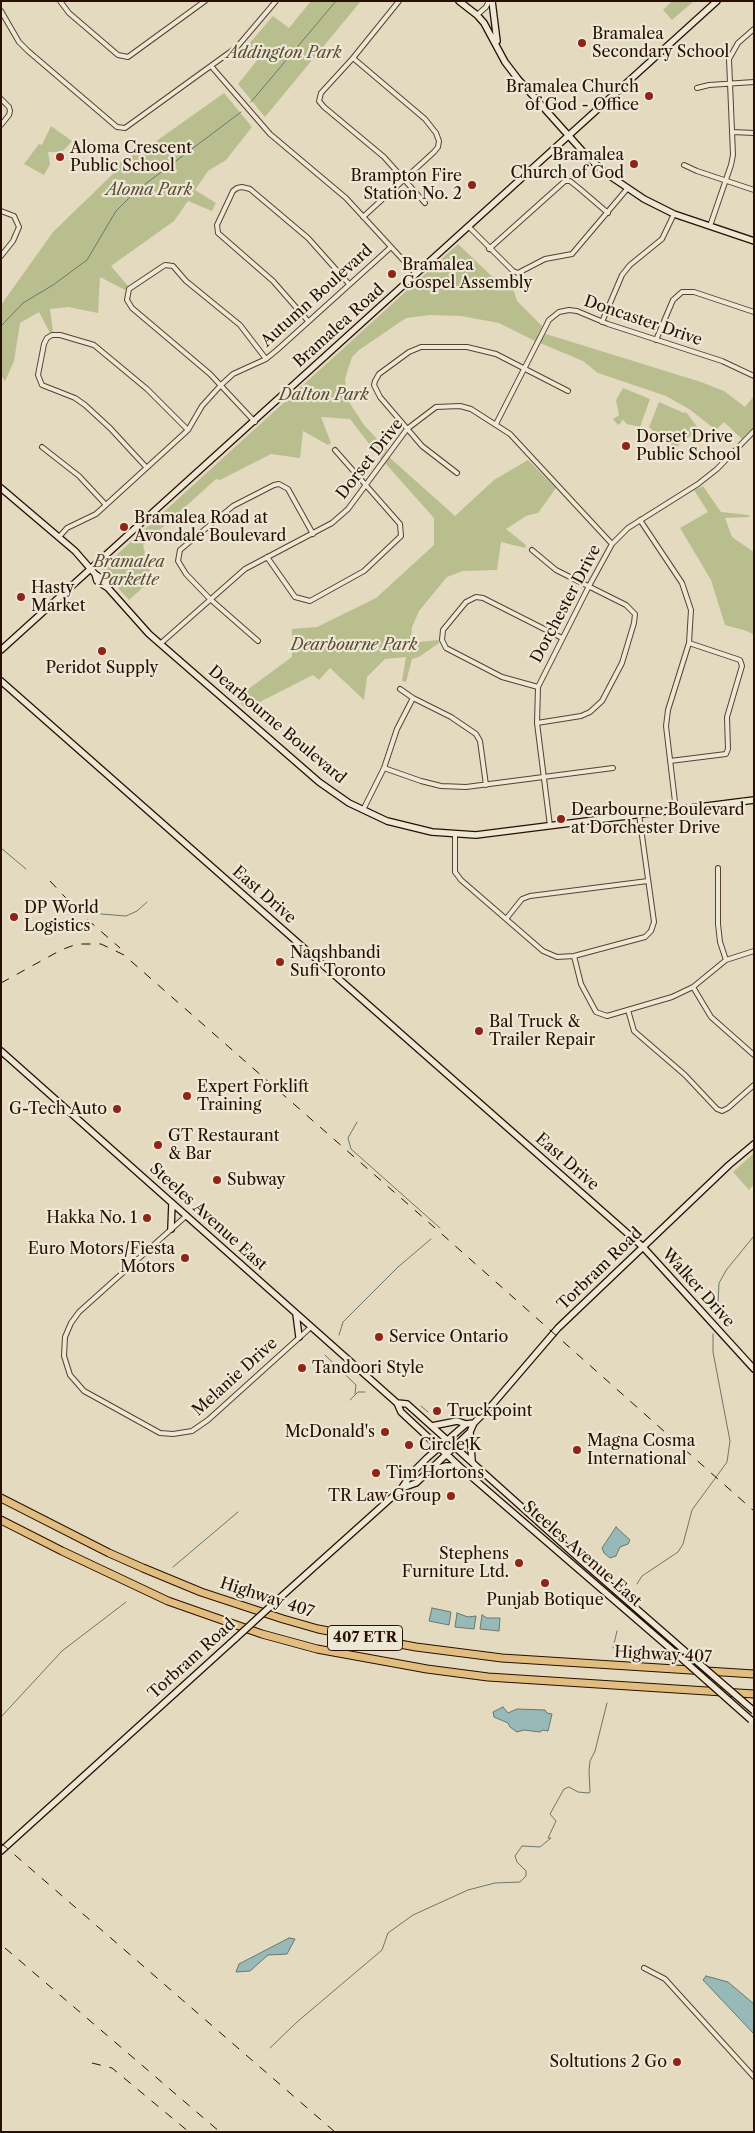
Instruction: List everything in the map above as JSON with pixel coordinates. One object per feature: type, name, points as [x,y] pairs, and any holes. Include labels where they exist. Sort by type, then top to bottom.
[{"type":"highway","name":"Highway 407","points":[[1,1498],[110,1553],[152,1571],[219,1598],[318,1629],[416,1648],[502,1658],[754,1674]]},
{"type":"highway","name":"Highway 407","points":[[1,1520],[79,1560],[168,1601],[262,1634],[317,1649],[427,1670],[488,1677],[754,1694]]},
{"type":"main road","points":[[459,1],[477,15],[488,30],[510,70],[604,172],[627,189],[674,214],[754,241]]},
{"type":"main road","points":[[490,1],[498,48]]},
{"type":"main road","name":"Bramalea Road","points":[[1,650],[717,1]]},
{"type":"main road","name":"Dearbourne Boulevard","points":[[1,488],[59,537],[95,574],[106,581],[108,588],[160,644],[319,782],[340,798],[363,810],[403,826],[455,835],[485,834],[740,802]]},
{"type":"main road","name":"East Drive","points":[[1,682],[643,1247]]},
{"type":"main road","points":[[740,802],[754,799]]},
{"type":"main road","points":[[740,802],[754,806]]},
{"type":"main road","name":"Steeles Avenue East","points":[[1,1051],[397,1403],[401,1412],[459,1466],[752,1721]]},
{"type":"main road","name":"Torbram Road","points":[[402,1488],[416,1483],[470,1432],[474,1423],[558,1328],[754,1144]]},
{"type":"main road","points":[[171,1229],[172,1203]]},
{"type":"main road","name":"Walker Drive","points":[[643,1247],[754,1369]]},
{"type":"main road","points":[[296,1314],[300,1337]]},
{"type":"main road","name":"Steeles Avenue East","points":[[397,1403],[407,1404],[754,1711]]},
{"type":"main road","points":[[432,1426],[457,1421],[466,1424],[474,1423]]},
{"type":"main road","name":"Torbram Road","points":[[1,1851],[402,1488],[412,1473],[466,1424]]},
{"type":"main road","points":[[470,1432],[472,1462]]},
{"type":"main road","points":[[426,1474],[438,1467],[459,1466]]},
{"type":"street","points":[[60,1],[69,13],[118,55],[128,56],[205,1]]},
{"type":"street","points":[[1,10],[19,42],[28,51],[116,127],[122,128],[130,126],[237,47],[276,1]]},
{"type":"street","points":[[399,1],[353,58],[321,93],[319,101],[384,157],[425,202]]},
{"type":"street","points":[[477,15],[490,1]]},
{"type":"street","points":[[710,226],[733,155],[729,60],[735,48],[754,29]]},
{"type":"street","points":[[353,58],[425,119],[436,133],[439,141],[438,147],[363,217]]},
{"type":"street","points":[[211,66],[270,134],[346,198],[416,274]]},
{"type":"street","points":[[697,88],[754,82]]},
{"type":"street","points":[[1,98],[10,111],[9,116],[1,125]]},
{"type":"street","points":[[733,132],[754,133]]},
{"type":"street","points":[[684,165],[754,190]]},
{"type":"street","points":[[489,249],[565,181],[580,189],[608,213]]},
{"type":"street","points":[[308,321],[273,281],[218,232],[217,225],[233,191],[242,186],[250,189],[308,238],[350,284]]},
{"type":"street","points":[[469,227],[512,271],[521,272],[544,259],[572,254],[627,189]]},
{"type":"street","points":[[1,211],[14,216],[19,227],[1,256]]},
{"type":"street","points":[[602,322],[622,275],[662,239],[674,214]]},
{"type":"street","name":"Autumn Boulevard","points":[[59,537],[67,528],[96,514],[188,430],[202,406],[233,374],[266,359],[391,247]]},
{"type":"street","points":[[254,422],[221,385],[132,308],[127,300],[129,289],[165,265],[173,266],[186,281],[240,325],[266,359]]},
{"type":"street","points":[[656,340],[673,300],[682,292],[694,292],[754,312]]},
{"type":"street","name":"Doncaster Drive","points":[[496,424],[553,316],[559,312],[576,311],[602,322],[722,361],[754,376]]},
{"type":"street","points":[[146,467],[110,428],[85,405],[75,398],[42,385],[38,374],[47,338],[60,335],[94,345],[146,389],[188,430]]},
{"type":"street","points":[[457,473],[432,455],[407,429],[380,397],[374,385],[374,381],[379,374],[408,352],[421,347],[440,346],[467,347],[496,354],[568,391]]},
{"type":"street","name":"Dorset Drive","points":[[160,644],[245,569],[313,534],[337,519],[348,509],[407,429],[431,409],[442,406],[471,408],[516,440],[612,544]]},
{"type":"street","name":"Dorchester Drive","points":[[550,826],[537,723],[538,687],[562,638],[612,544],[640,520],[698,484],[717,469],[754,431]]},
{"type":"street","points":[[42,447],[79,476],[106,505]]},
{"type":"street","points":[[267,557],[295,597],[306,601],[319,596],[364,571],[401,536],[402,529],[400,524],[335,450]]},
{"type":"street","points":[[258,641],[210,599],[180,567],[178,556],[180,550],[233,506],[274,485],[280,484],[291,493],[313,534]]},
{"type":"street","points":[[640,520],[682,583],[689,601],[692,619],[689,643],[668,710],[666,726],[676,810]]},
{"type":"street","points":[[532,550],[556,570],[626,605],[635,614],[622,664],[607,693],[590,712],[581,716],[537,723]]},
{"type":"street","points":[[538,687],[502,677],[446,648],[442,640],[443,630],[466,602],[476,597],[483,598],[562,638]]},
{"type":"street","points":[[670,761],[726,754],[728,749],[727,717],[742,666],[740,660],[689,643]]},
{"type":"street","points":[[400,689],[413,698],[451,717],[476,734],[480,741],[486,785]]},
{"type":"street","points":[[363,810],[384,768],[397,729],[413,698]]},
{"type":"street","points":[[384,768],[421,782],[441,786],[466,787],[613,768]]},
{"type":"street","points":[[455,835],[455,872],[461,880],[543,951],[557,957],[574,956],[645,937],[651,931],[654,922],[639,814]]},
{"type":"street","points":[[718,868],[718,924],[720,942],[726,960]]},
{"type":"street","points":[[506,919],[522,899],[530,896],[648,881]]},
{"type":"street","points":[[574,956],[581,984],[596,1012],[607,1016],[672,997],[692,987],[726,960],[754,951]]},
{"type":"street","points":[[692,987],[712,1017],[754,1055]]},
{"type":"street","points":[[628,1010],[634,1031],[685,1075],[722,1111],[754,1085]]},
{"type":"street","name":"Melanie Drive","points":[[186,1216],[84,1308],[71,1323],[65,1337],[64,1356],[70,1375],[84,1391],[160,1433],[174,1434],[192,1431],[208,1420],[312,1327]]},
{"type":"street","points":[[644,1968],[664,1979],[754,2077]]},
{"type":"green space","name":"Addington Park","points":[[311,1],[361,1],[265,117],[238,84],[259,58],[248,45],[273,16],[289,28]]},
{"type":"green space","points":[[672,1],[694,1],[672,20],[663,10]]},
{"type":"green space","name":"Aloma Park","points":[[224,93],[252,127],[226,160],[208,171],[195,190],[216,203],[212,211],[188,201],[174,221],[111,266],[128,286],[125,290],[100,277],[98,313],[68,307],[50,309],[53,332],[50,333],[39,312],[20,323],[14,361],[5,381],[1,375],[1,305],[53,232],[118,169],[117,164],[148,147]]},
{"type":"green space","points":[[51,126],[72,141],[64,150],[48,152],[50,164],[44,175],[24,164],[39,144],[42,145]]},
{"type":"green space","points":[[458,244],[501,285],[510,273],[513,274],[511,282],[517,301],[542,326],[535,341],[499,323],[461,316],[431,315],[406,318],[359,350],[352,357],[345,379],[347,399],[364,425],[387,450],[381,459],[350,419],[321,417],[331,443],[328,445],[303,431],[300,458],[271,454],[220,480],[216,479],[143,545],[152,579],[129,600],[101,569]]},
{"type":"green space","points":[[546,334],[701,382],[724,391],[745,407],[754,396],[754,427],[742,439],[724,422],[716,430],[689,409],[666,396],[598,373],[583,361],[540,343]]},
{"type":"green space","points":[[623,388],[650,399],[640,427],[627,424],[622,419],[618,425],[613,419],[619,415],[616,400]]},
{"type":"green space","points":[[659,402],[684,413],[686,412],[699,429],[671,451],[649,427]]},
{"type":"green space","name":"Dearbourne Park","points":[[389,457],[455,516],[494,480],[528,460],[556,488],[538,513],[526,516],[506,529],[526,545],[525,548],[501,542],[497,570],[463,571],[447,577],[419,611],[412,627],[411,643],[438,640],[439,643],[419,657],[412,659],[406,682],[402,681],[406,657],[385,659],[367,677],[364,700],[330,668],[319,680],[313,675],[246,709],[236,698],[292,657],[292,629],[317,627],[376,598],[434,545],[434,518],[385,463]]},
{"type":"green space","points":[[703,486],[721,512],[749,515],[749,517],[725,518],[732,537],[754,552],[754,635],[725,625],[711,580],[680,528],[708,512],[694,490]]},
{"type":"green space","points":[[754,1153],[754,1184],[749,1190],[733,1172]]},
{"type":"water","points":[[616,1527],[630,1540],[628,1544],[620,1547],[616,1556],[610,1558],[604,1553],[602,1548]]},
{"type":"water","points":[[432,1608],[451,1612],[449,1625],[429,1621]]},
{"type":"water","points":[[457,1613],[468,1617],[476,1616],[474,1629],[455,1627]]},
{"type":"water","points":[[482,1615],[487,1618],[500,1618],[499,1631],[480,1629]]},
{"type":"water","points":[[503,1707],[508,1713],[517,1709],[545,1710],[547,1713],[552,1714],[548,1731],[524,1730],[517,1732],[508,1723],[494,1717],[493,1712]]},
{"type":"water","points":[[289,1938],[295,1939],[287,1954],[268,1955],[250,1971],[236,1972],[239,1964]]},
{"type":"water","points":[[706,1976],[728,1982],[754,2004],[754,2034],[703,1980]]},
{"type":"waterway","points":[[251,102],[336,1]]},
{"type":"waterway","points":[[1,326],[23,303],[53,285],[87,260],[116,211],[136,191],[241,112]]},
{"type":"waterway","points":[[1,848],[26,869]]},
{"type":"waterway","points":[[101,914],[126,916],[137,911],[147,902]]},
{"type":"waterway","points":[[83,912],[93,914]]},
{"type":"waterway","points":[[357,1122],[348,1138],[351,1149],[440,1228]]},
{"type":"waterway","points":[[715,1313],[718,1304],[719,1283],[727,1269],[754,1236]]},
{"type":"waterway","points":[[339,1335],[343,1322],[398,1267],[431,1239]]},
{"type":"waterway","points":[[637,1584],[642,1576],[678,1552],[683,1544],[692,1510],[727,1462],[730,1441],[713,1352],[713,1334]]},
{"type":"waterway","points":[[325,1355],[356,1385],[355,1394]]},
{"type":"waterway","points":[[350,1400],[358,1392],[365,1392]]},
{"type":"waterway","points":[[421,1406],[428,1412]]},
{"type":"waterway","points":[[173,1567],[238,1512]]},
{"type":"waterway","points":[[1,1717],[62,1651],[126,1602]]},
{"type":"waterway","points":[[613,1648],[617,1631]]},
{"type":"waterway","points":[[270,2048],[297,2022],[382,1950],[388,1933],[413,1915],[468,1890],[495,1883],[520,1882],[526,1876],[526,1871],[517,1862],[515,1856],[522,1846],[540,1847],[551,1838],[548,1838],[556,1821],[550,1814],[564,1789],[569,1787],[578,1792],[590,1792],[590,1761],[595,1751],[607,1703]]},
{"type":"railway","points":[[50,881],[80,913],[120,948]]},
{"type":"railway","points":[[1,983],[61,950],[77,944],[101,944],[124,955],[754,1511]]},
{"type":"railway","points":[[1,1843],[335,2132]]},
{"type":"railway","points":[[5,1948],[220,2132]]},
{"type":"railway","points":[[92,2063],[112,2068],[189,2132]]},
{"type":"place","name":"Bramalea Secondary School","points":[[582,43]]},
{"type":"place","name":"Bramalea Church of God - Office","points":[[649,96]]},
{"type":"place","name":"Aloma Crescent Public School","points":[[60,157]]},
{"type":"place","name":"Bramalea Church of God","points":[[634,164]]},
{"type":"place","name":"Brampton Fire Station No. 2","points":[[472,185]]},
{"type":"place","name":"Bramalea Gospel Assembly","points":[[392,274]]},
{"type":"place","name":"Dorset Drive Public School","points":[[626,446]]},
{"type":"place","name":"Bramalea Road at Avondale Boulevard","points":[[124,527]]},
{"type":"place","name":"Hasty Market","points":[[21,597]]},
{"type":"place","name":"Peridot Supply","points":[[102,651]]},
{"type":"place","name":"Dearbourne Boulevard at Dorchester Drive","points":[[561,819]]},
{"type":"place","name":"DP World Logistics","points":[[14,917]]},
{"type":"place","name":"Naqshbandi Sufi Toronto","points":[[280,962]]},
{"type":"place","name":"Bal Truck & Trailer Repair","points":[[479,1031]]},
{"type":"place","name":"Expert Forklift Training","points":[[187,1096]]},
{"type":"place","name":"G-Tech Auto","points":[[117,1109]]},
{"type":"place","name":"GT Restaurant & Bar","points":[[158,1145]]},
{"type":"place","name":"Subway","points":[[217,1180]]},
{"type":"place","name":"Hakka No. 1","points":[[147,1218]]},
{"type":"place","name":"Euro Motors/Fiesta Motors","points":[[185,1258]]},
{"type":"place","name":"Service Ontario","points":[[379,1337]]},
{"type":"place","name":"Tandoori Style","points":[[302,1368]]},
{"type":"place","name":"Truckpoint","points":[[437,1411]]},
{"type":"place","name":"McDonald's","points":[[385,1432]]},
{"type":"place","name":"Circle K","points":[[409,1445]]},
{"type":"place","name":"Magna Cosma International","points":[[577,1450]]},
{"type":"place","name":"Tim Hortons","points":[[376,1473]]},
{"type":"place","name":"TR Law Group","points":[[451,1496]]},
{"type":"place","name":"Stephens Furniture Ltd.","points":[[519,1563]]},
{"type":"place","name":"Punjab Botique","points":[[545,1583]]},
{"type":"place","name":"Soltutions 2 Go","points":[[677,2062]]},
{"type":"park label","name":"Dalton Park","points":[[324,395]]},
{"type":"park label","name":"Bramalea Parkette","points":[[129,571]]}]
